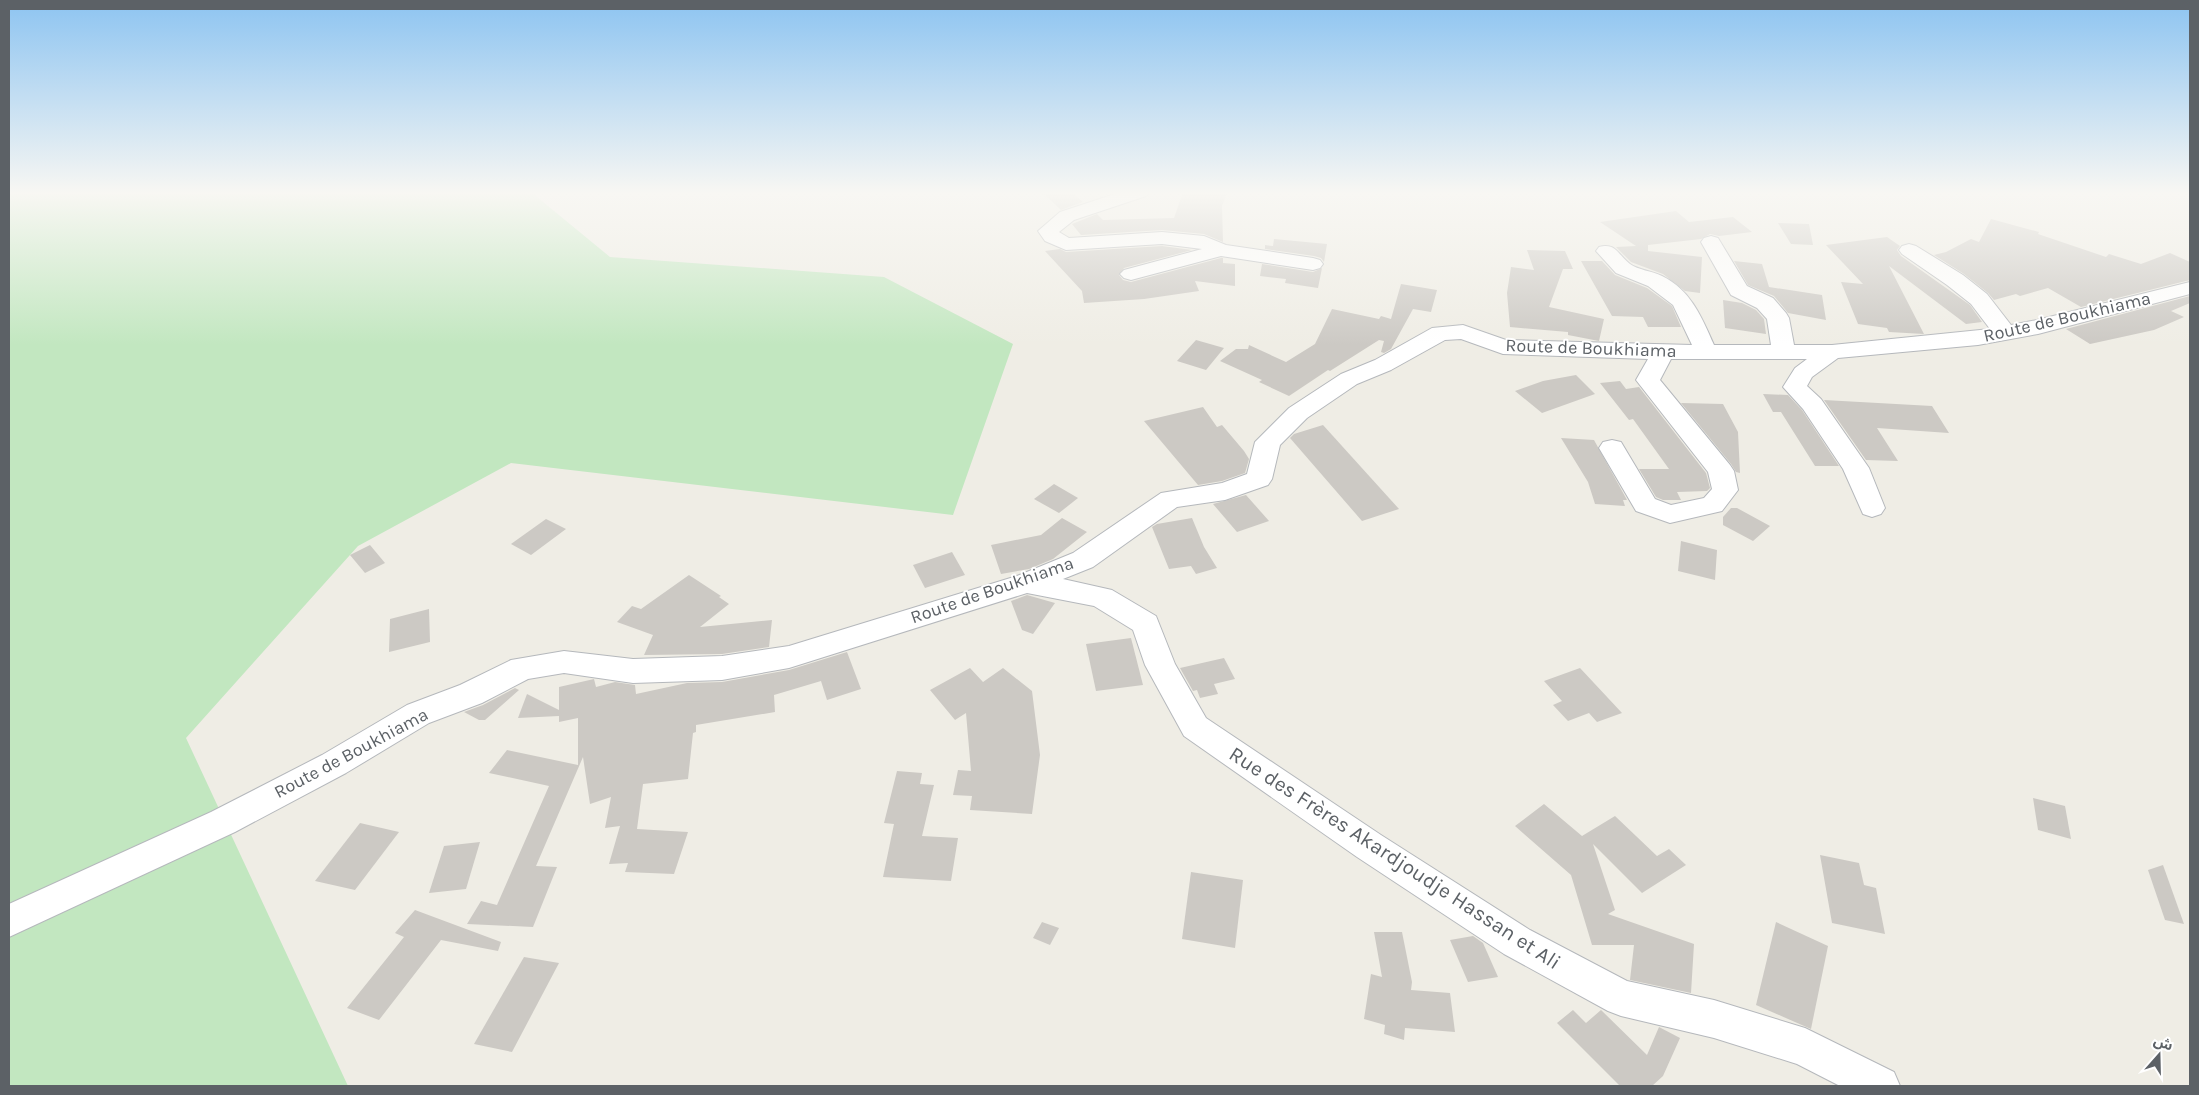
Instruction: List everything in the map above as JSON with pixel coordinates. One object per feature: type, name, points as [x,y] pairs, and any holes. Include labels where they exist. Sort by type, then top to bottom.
[{"type":"street","points":[[1064,243],[1080,243]]},
{"type":"street","points":[[1206,243],[1221,250],[1313,264]]},
{"type":"street","points":[[1712,243],[1739,290],[1765,303],[1778,318],[1784,352]]},
{"type":"street","points":[[1132,274],[1221,250]]},
{"type":"street","points":[[1909,250],[1955,280],[1979,299],[2006,333]]},
{"type":"street","points":[[1606,251],[1622,270],[1656,282],[1682,301],[1706,352]]},
{"type":"street","name":"Route de Boukhiama","points":[[9,921],[223,822],[334,764],[418,714],[470,694],[522,668],[564,662],[634,672],[722,668],[789,657],[1027,583],[1083,560],[1170,499],[1225,491],[1259,479],[1268,442],[1298,413],[1349,379],[1383,366],[1440,333],[1463,332],[1503,347],[1664,352],[1832,352],[1978,338],[2006,333],[2038,327],[2190,288]]},
{"type":"street","points":[[1612,448],[1645,505],[1670,514],[1713,505],[1725,490],[1720,471],[1648,380],[1664,352]]},
{"type":"street","points":[[1832,352],[1803,373],[1795,387],[1812,404],[1856,468],[1872,508]]},
{"type":"street","name":"Rue des Frères Akardjoudje Hassan et Ali","points":[[1027,583],[1102,597],[1146,624],[1160,665],[1196,727],[1344,830],[1517,942],[1621,998],[1714,1019],[1805,1047],[1880,1086]]},
{"type":"green space","points":[[9,243],[593,243],[610,257],[884,277],[1013,344],[953,515],[511,463],[358,546],[186,738],[348,1086],[9,1086]]},
{"type":"building","points":[[1273,243],[1327,244],[1324,262],[1321,258],[1314,256],[1265,249],[1265,245],[1273,246]]},
{"type":"building","points":[[1632,243],[1665,243],[1648,245],[1648,251],[1702,257],[1700,293],[1685,291],[1663,274],[1631,262],[1616,247],[1636,246]]},
{"type":"building","points":[[1813,243],[1813,245],[1791,244]]},
{"type":"building","points":[[1840,243],[1896,243],[1900,246],[1897,250],[1901,256],[1970,305],[1982,322],[1966,324],[1889,266],[1924,334],[1889,332],[1887,328],[1858,324],[1841,282],[1863,284],[1826,245]]},
{"type":"building","points":[[1963,243],[2065,243],[2106,257],[2109,254],[2141,264],[2170,253],[2190,262],[2190,280],[2081,307],[2048,288],[2020,296],[2016,294],[1994,300],[1964,274],[1934,255],[1946,252]]},
{"type":"building","points":[[1162,246],[1192,250],[1124,268],[1119,275],[1123,280],[1131,282],[1223,258],[1223,263],[1235,264],[1235,286],[1195,281],[1199,291],[1144,299],[1084,303],[1082,291],[1045,251],[1060,249],[1066,252]]},
{"type":"building","points":[[1527,250],[1565,251],[1573,269],[1563,269],[1549,307],[1604,319],[1599,341],[1568,335],[1568,332],[1510,327],[1507,293],[1511,267],[1534,270]]},
{"type":"building","points":[[1581,261],[1602,261],[1615,275],[1647,288],[1672,306],[1681,327],[1648,327],[1643,317],[1612,316]]},
{"type":"building","points":[[1734,261],[1762,264],[1769,287],[1822,295],[1826,320],[1788,313],[1774,296],[1748,285]]},
{"type":"building","points":[[1262,264],[1313,272],[1322,268],[1318,288],[1285,283],[1286,279],[1260,276]]},
{"type":"building","points":[[1401,284],[1437,290],[1431,312],[1413,309],[1391,349],[1384,353],[1381,352],[1384,341],[1379,340],[1289,396],[1259,382],[1262,380],[1220,361],[1236,349],[1248,349],[1249,345],[1286,362],[1315,344],[1332,309],[1379,319],[1381,316],[1391,319]]},
{"type":"building","points":[[2190,296],[2190,303],[2171,311],[2184,317],[2154,330],[2090,344],[2066,329]]},
{"type":"building","points":[[1723,300],[1742,303],[1756,310],[1764,319],[1766,334],[1725,328]]},
{"type":"building","points":[[1196,340],[1224,348],[1206,370],[1177,361]]},
{"type":"building","points":[[1576,375],[1595,394],[1542,413],[1515,391],[1543,381]]},
{"type":"building","points":[[1620,381],[1626,389],[1639,387],[1706,473],[1710,488],[1707,491],[1677,492],[1681,500],[1663,500],[1656,497],[1639,469],[1669,469],[1633,419],[1629,420],[1600,383]]},
{"type":"building","points":[[1763,394],[1788,395],[1802,410],[1839,466],[1815,466],[1781,412],[1773,412]]},
{"type":"building","points":[[1824,400],[1932,406],[1949,433],[1877,428],[1898,461],[1866,460]]},
{"type":"building","points":[[1681,403],[1723,404],[1738,432],[1740,473],[1736,472]]},
{"type":"building","points":[[1203,407],[1217,427],[1222,425],[1244,451],[1249,459],[1245,473],[1222,481],[1198,485],[1144,421]]},
{"type":"building","points":[[1323,425],[1399,509],[1362,521],[1290,438],[1294,434]]},
{"type":"building","points":[[1561,438],[1594,440],[1627,500],[1623,500],[1625,506],[1595,504],[1588,482]]},
{"type":"building","points":[[1054,484],[1078,498],[1059,513],[1034,499]]},
{"type":"building","points":[[1246,495],[1269,521],[1237,532],[1213,504]]},
{"type":"building","points":[[1731,508],[1737,508],[1770,526],[1753,541],[1723,525],[1723,517]]},
{"type":"building","points":[[1062,518],[1087,532],[1053,559],[1029,569],[1001,574],[991,545],[1041,535]]},
{"type":"building","points":[[1192,518],[1204,547],[1217,568],[1196,574],[1191,566],[1169,569],[1152,527],[1157,524]]},
{"type":"building","points":[[546,519],[566,529],[531,555],[511,544]]},
{"type":"building","points":[[1681,541],[1717,550],[1715,580],[1678,571]]},
{"type":"building","points":[[370,545],[385,563],[365,573],[350,555]]},
{"type":"building","points":[[952,552],[965,575],[925,588],[913,565]]},
{"type":"building","points":[[689,575],[721,596],[719,597],[729,604],[700,627],[772,620],[769,647],[722,654],[644,655],[653,635],[617,622],[632,606],[641,609]]},
{"type":"building","points":[[1027,595],[1055,603],[1033,634],[1022,630],[1011,601]]},
{"type":"building","points":[[429,609],[430,642],[389,652],[390,619]]},
{"type":"building","points":[[1131,638],[1143,685],[1096,691],[1086,644]]},
{"type":"building","points":[[847,652],[861,689],[827,700],[821,681],[774,695],[775,712],[696,725],[696,732],[693,733],[688,779],[643,784],[637,829],[688,832],[674,874],[625,872],[628,863],[609,864],[620,826],[605,828],[611,797],[590,804],[583,757],[536,866],[557,867],[533,927],[467,924],[481,901],[497,905],[549,786],[489,773],[507,750],[578,765],[578,718],[559,722],[559,716],[518,718],[527,694],[559,710],[559,687],[594,679],[596,687],[615,682],[635,685],[636,694],[687,683],[722,682],[789,670]]},
{"type":"building","points":[[1224,658],[1235,679],[1214,684],[1218,694],[1200,698],[1197,690],[1193,691],[1180,668]]},
{"type":"building","points":[[970,668],[983,682],[1003,668],[1032,691],[1040,755],[1032,814],[970,810],[972,796],[953,795],[958,770],[971,771],[966,713],[955,720],[930,690]]},
{"type":"building","points":[[1580,668],[1622,713],[1597,722],[1589,713],[1568,721],[1553,705],[1562,701],[1544,681]]},
{"type":"building","points":[[515,688],[519,690],[485,720],[479,720],[464,712],[483,705]]},
{"type":"building","points":[[897,771],[922,773],[920,784],[934,785],[922,836],[958,838],[951,881],[883,877],[894,824],[884,823]]},
{"type":"building","points":[[2033,798],[2065,806],[2071,839],[2038,830]]},
{"type":"building","points":[[1544,804],[1582,836],[1615,816],[1657,856],[1669,849],[1686,865],[1642,893],[1593,844],[1615,910],[1608,914],[1694,944],[1691,993],[1630,980],[1634,945],[1592,945],[1571,875],[1515,826]]},
{"type":"building","points":[[360,823],[399,832],[355,890],[315,881]]},
{"type":"building","points":[[480,842],[466,889],[429,893],[444,846]]},
{"type":"building","points":[[1820,855],[1859,863],[1864,885],[1876,888],[1885,934],[1832,923]]},
{"type":"building","points":[[2163,865],[2184,924],[2165,920],[2148,870]]},
{"type":"building","points":[[1191,872],[1243,880],[1235,948],[1182,939]]},
{"type":"building","points":[[415,910],[501,942],[498,951],[441,940],[379,1020],[347,1008],[404,937],[395,933]]},
{"type":"building","points":[[1042,922],[1059,928],[1050,945],[1033,938]]},
{"type":"building","points":[[1776,922],[1828,946],[1811,1029],[1756,1005]]},
{"type":"building","points":[[1374,932],[1402,932],[1412,982],[1411,990],[1450,993],[1455,1032],[1405,1028],[1404,1040],[1384,1034],[1385,1025],[1364,1019],[1371,974],[1382,977]]},
{"type":"building","points":[[1473,936],[1483,943],[1498,977],[1468,982],[1450,940]]},
{"type":"building","points":[[524,957],[559,963],[512,1052],[474,1044]]},
{"type":"building","points":[[1573,1010],[1586,1023],[1601,1010],[1647,1055],[1659,1027],[1680,1038],[1663,1076],[1652,1086],[1620,1086],[1557,1023]]}]
